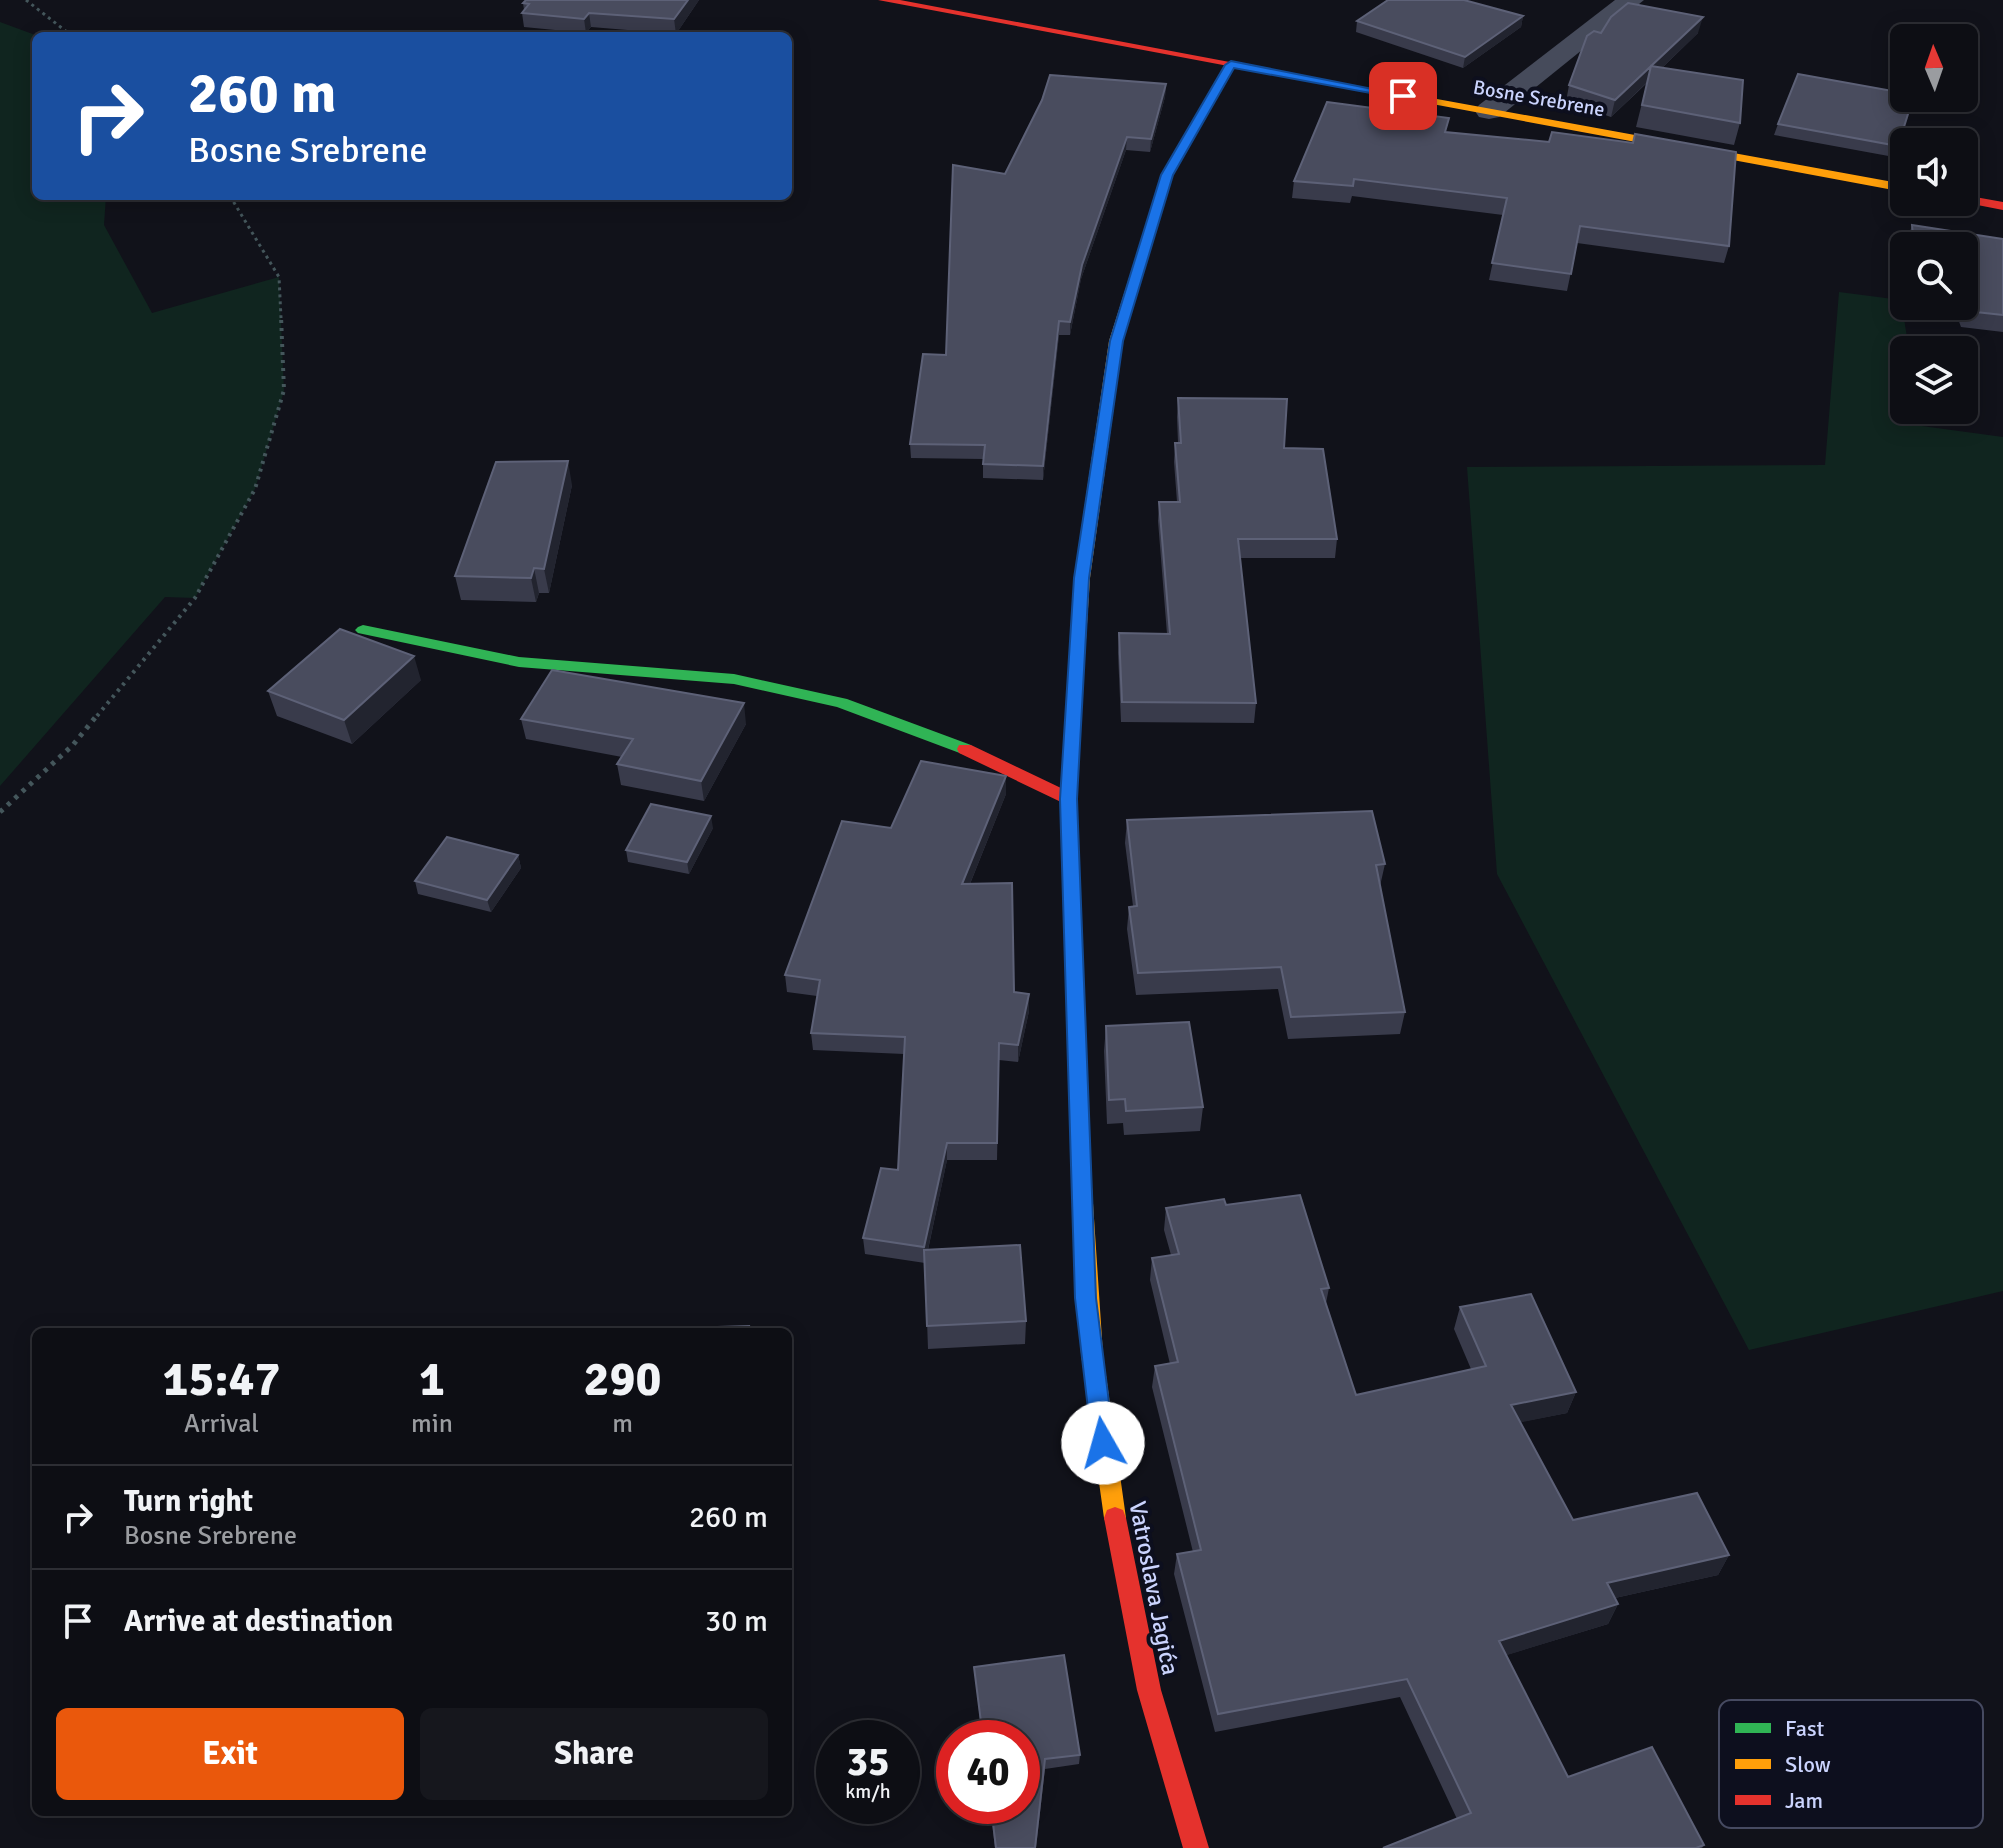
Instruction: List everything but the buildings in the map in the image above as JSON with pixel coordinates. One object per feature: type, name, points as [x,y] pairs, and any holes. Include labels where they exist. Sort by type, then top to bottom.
[{"type":"street","name":"Bosne Srebrene","points":[[883,0],[1890,185]]},
{"type":"street","points":[[1489,111],[1581,36],[1631,0]]},
{"type":"street","name":"Vatroslava Jagića","points":[[1196,1848],[1149,1690],[1106,1472],[1086,1298],[1069,799],[1082,578],[1116,341],[1167,175],[1231,65]]},
{"type":"street","points":[[1978,202],[2003,206]]},
{"type":"street","points":[[363,630],[519,662],[734,679],[841,703],[975,753],[1069,799]]},
{"type":"path","points":[[26,0],[67,32]]},
{"type":"path","points":[[0,812],[73,745],[195,598],[255,489],[284,390],[279,277],[232,200]]},
{"type":"green space","points":[[0,22],[32,34],[32,200],[106,200],[104,225],[152,313],[279,277],[284,391],[255,489],[195,598],[165,597],[0,786]]},
{"type":"green space","points":[[1839,292],[1890,299],[1890,320],[1904,320],[1907,336],[1890,336],[1890,424],[1922,424],[2003,437],[2003,1291],[1749,1350],[1497,874],[1467,467],[1825,465]]},
{"type":"traffic: fast","points":[[1150,231],[1167,175],[1231,65]]},
{"type":"traffic: fast","points":[[363,630],[519,662],[734,679],[841,703],[965,749]]},
{"type":"traffic: slow","points":[[1404,96],[1890,185]]},
{"type":"traffic: slow","points":[[1077,655],[1082,578],[1116,341],[1150,231]]},
{"type":"traffic: slow","points":[[1082,1188],[1092,1354],[1115,1518]]},
{"type":"traffic: jam","points":[[883,0],[1404,96]]},
{"type":"traffic: jam","points":[[1978,202],[2003,206]]},
{"type":"traffic: jam","points":[[1077,655],[1069,799],[1082,1188]]},
{"type":"traffic: jam","points":[[965,749],[1069,799]]},
{"type":"traffic: jam","points":[[1115,1518],[1149,1690],[1196,1848]]},
{"type":"route","points":[[1103,1443],[1086,1298],[1069,799],[1082,578],[1116,341],[1167,175],[1231,65],[1403,96]]}]
